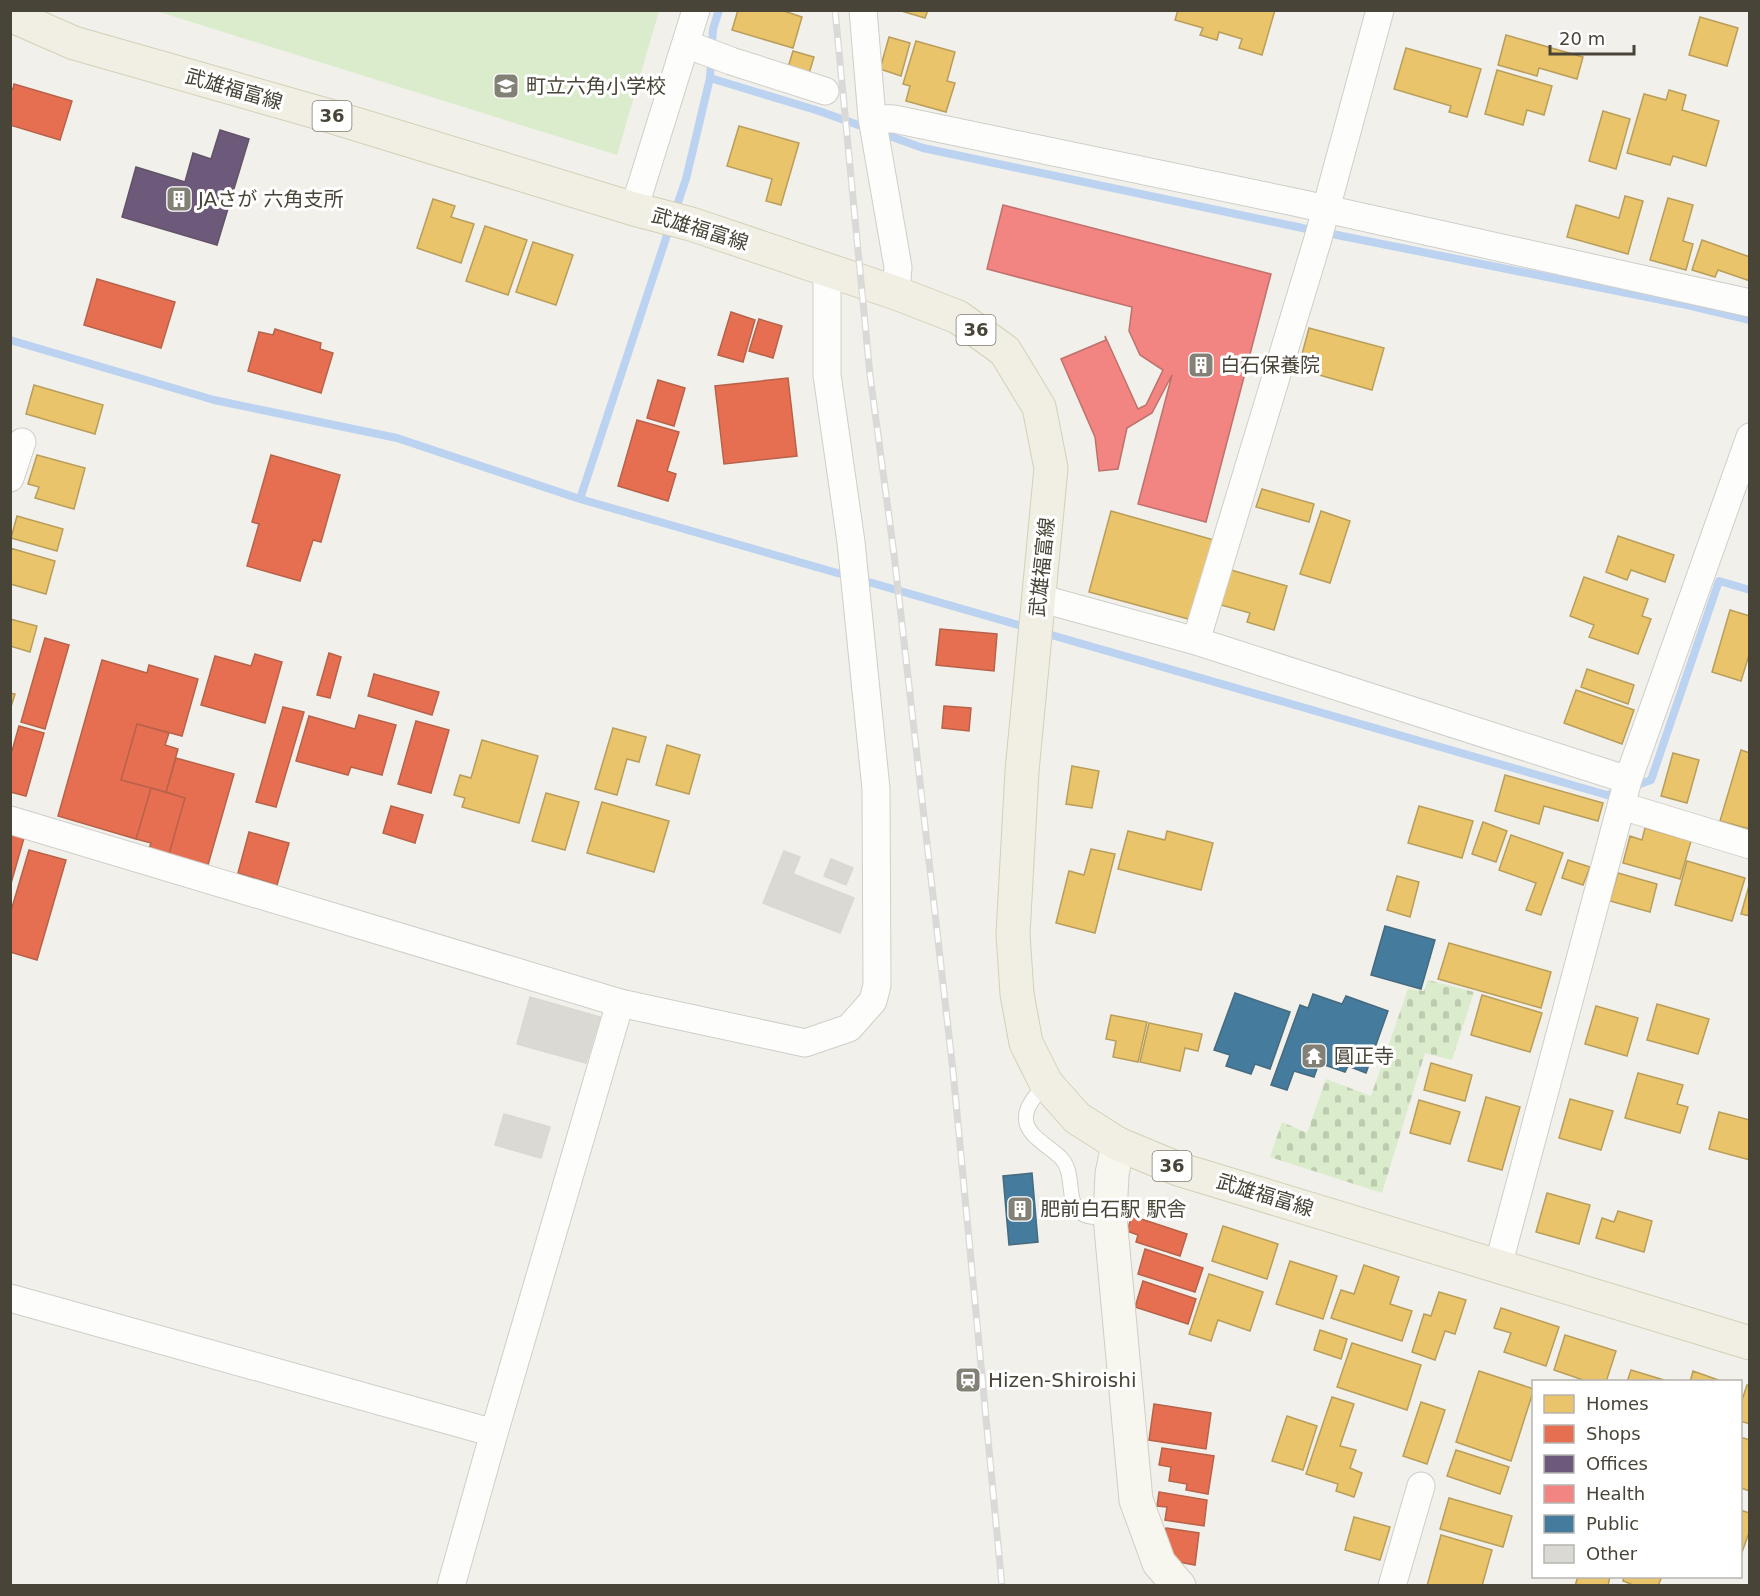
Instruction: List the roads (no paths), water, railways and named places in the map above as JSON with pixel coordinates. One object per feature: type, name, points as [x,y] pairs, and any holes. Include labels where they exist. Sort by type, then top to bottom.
[{"type":"main road","name":"武雄福富線","points":[[10,15],[74,44],[323,114],[691,224],[896,293],[958,317],[1005,351],[1039,407],[1051,468],[1022,771],[1013,934],[1017,994],[1026,1043],[1046,1083],[1077,1118],[1118,1144],[1178,1169],[1749,1343]]},
{"type":"main road","points":[[1118,1144],[1112,1174],[1110,1217],[1136,1500],[1159,1563],[1179,1586]]},
{"type":"street","points":[[645,212],[691,46],[696,10]]},
{"type":"street","points":[[863,10],[874,130],[898,267],[896,293]]},
{"type":"street","points":[[1196,641],[1318,216],[1380,10]]},
{"type":"street","points":[[691,46],[730,61],[825,91]]},
{"type":"street","points":[[874,130],[894,119],[1318,216],[1749,303]]},
{"type":"street","points":[[10,820],[620,1003],[805,1043],[849,1028],[873,1001],[877,985],[876,789],[852,542],[826,375],[827,270]]},
{"type":"street","points":[[1498,1266],[1625,792],[1749,437]]},
{"type":"street","points":[[10,478],[22,442]]},
{"type":"street","points":[[1037,616],[1196,641],[1625,792],[1749,845]]},
{"type":"street","points":[[451,1586],[620,1003]]},
{"type":"street","points":[[10,1298],[494,1433]]},
{"type":"street","points":[[1392,1586],[1421,1486]]},
{"type":"lane","points":[[1046,1083],[1028,1107],[1026,1119],[1028,1129],[1062,1160],[1070,1173],[1073,1202],[1079,1212],[1090,1217],[1110,1217]]},
{"type":"waterway","points":[[674,214],[686,179],[710,78],[713,29],[719,10]]},
{"type":"waterway","points":[[710,78],[819,111],[923,148],[1307,229],[1687,305],[1750,320]]},
{"type":"waterway","points":[[10,340],[214,400],[397,438],[580,499],[670,226]]},
{"type":"waterway","points":[[580,499],[1029,628]]},
{"type":"waterway","points":[[1632,787],[1651,780],[1719,581],[1750,590]]},
{"type":"waterway","points":[[1041,632],[1607,795],[1620,791]]},
{"type":"railway","points":[[835,10],[870,375],[894,554],[953,1071],[1002,1586]]},
{"type":"place","name":"町立六角小学校","points":[[506,86]]},
{"type":"place","name":"JAさが 六角支所","points":[[179,199]]},
{"type":"place","name":"白石保養院","points":[[1201,365]]},
{"type":"place","name":"圓正寺","points":[[1314,1056]]},
{"type":"place","name":"肥前白石駅 駅舎","points":[[1020,1209]]},
{"type":"place","name":"Hizen-Shiroishi","points":[[968,1380]]}]
